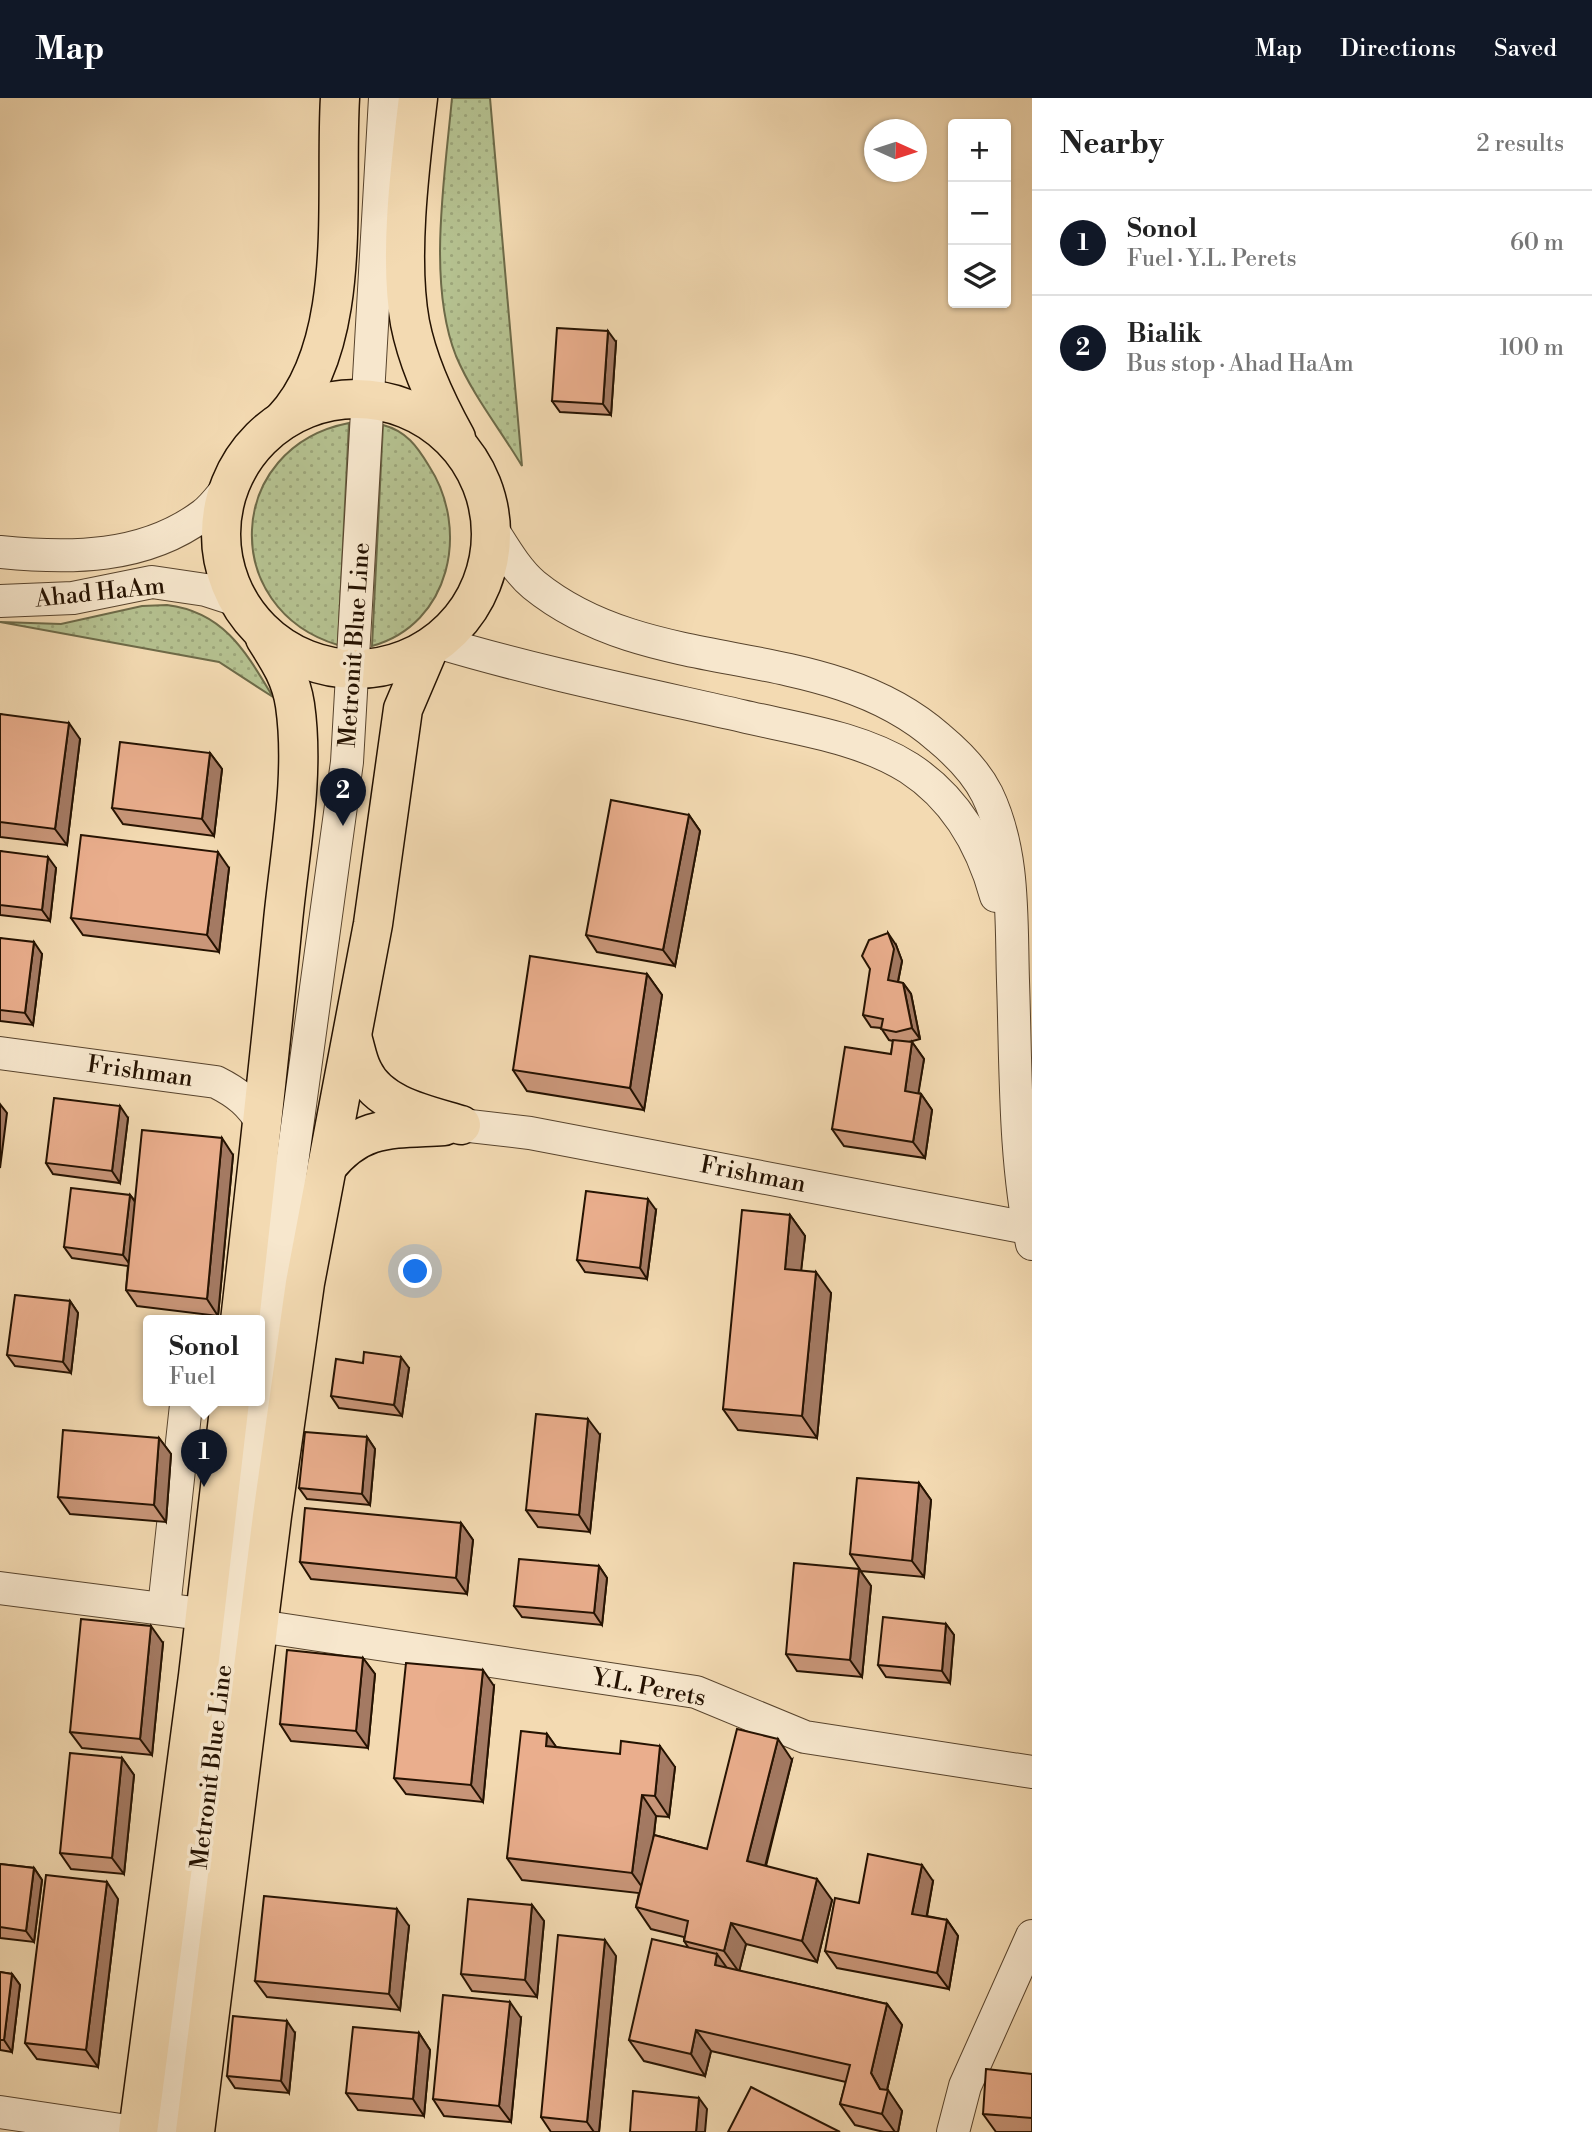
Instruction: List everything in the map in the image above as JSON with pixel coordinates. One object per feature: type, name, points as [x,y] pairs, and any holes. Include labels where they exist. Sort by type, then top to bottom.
[{"type":"main road","points":[[241,1315],[263,1124],[293,814],[297,744],[295,703],[286,671],[249,614],[226,567],[222,519],[232,483],[252,448],[296,406],[321,354],[333,304],[340,98]]},
{"type":"main road","points":[[249,614],[299,656],[330,667],[354,669],[397,663],[433,645],[458,622],[475,597],[487,563],[490,526],[483,489],[428,381],[410,323],[406,249],[418,98]]},
{"type":"main road","points":[[283,420],[329,401],[370,399],[392,404],[425,417],[452,439],[473,467]]},
{"type":"main road","points":[[195,2132],[287,1401],[327,1167],[353,1040],[379,884],[403,709],[433,645]]},
{"type":"main road","points":[[353,1040],[363,1072],[377,1089],[399,1104],[461,1125]]},
{"type":"main road","points":[[327,1167],[353,1140],[374,1132],[461,1125]]},
{"type":"main road","points":[[136,2132],[206,1615],[229,1406]]},
{"type":"street","name":"Metronit Blue Line","points":[[265,1363],[342,811],[354,669],[385,98]]},
{"type":"street","name":"Ahad HaAm","points":[[0,552],[75,557],[101,555],[146,544],[186,526],[205,513],[232,483]]},
{"type":"street","points":[[490,526],[533,584],[587,618],[640,638],[821,677],[873,693],[915,716],[959,755],[986,794],[1008,859],[1020,1148],[1030,1236]]},
{"type":"street","name":"Ahad HaAm","points":[[0,601],[73,598],[152,582],[206,590],[249,614]]},
{"type":"street","points":[[433,645],[814,733],[856,744],[910,769],[945,800],[971,831],[988,864],[1013,980]]},
{"type":"street","name":"Frishman","points":[[0,1053],[216,1082],[237,1093],[251,1105],[263,1124]]},
{"type":"street","name":"Frishman","points":[[461,1125],[530,1133],[1030,1236]]},
{"type":"street","points":[[164,1608],[186,1406]]},
{"type":"street","name":"Metronit Blue Line","points":[[164,2132],[259,1406]]},
{"type":"street","points":[[0,1588],[206,1615]]},
{"type":"street","name":"Y.L. Perets","points":[[259,1626],[696,1692],[805,1737],[1032,1772]]},
{"type":"street","points":[[953,2132],[965,2086],[1032,1936]]},
{"type":"street","points":[[0,2112],[136,2132]]},
{"type":"green space","points":[[452,98],[490,98],[522,466],[470,385],[456,356],[447,327],[442,296],[440,228]]},
{"type":"green space","points":[[349,423],[338,645],[299,626],[272,598],[256,565],[252,530],[259,494],[278,463],[308,438]]},
{"type":"green space","points":[[383,425],[410,440],[429,466],[442,491],[450,545],[446,571],[436,596],[420,617],[399,635],[372,646]]},
{"type":"green space","points":[[167,605],[187,609],[218,625],[243,650],[273,697],[219,662],[0,622],[61,624],[142,606]]},
{"type":"building","points":[[557,328],[608,331],[603,404],[552,401]]},
{"type":"building","points":[[0,714],[69,723],[55,829],[0,822]]},
{"type":"building","points":[[120,742],[210,753],[202,819],[112,808]]},
{"type":"building","points":[[611,800],[689,815],[663,950],[586,935]]},
{"type":"building","points":[[81,835],[218,852],[207,935],[71,918]]},
{"type":"building","points":[[0,851],[48,857],[42,910],[0,905]]},
{"type":"building","points":[[888,933],[894,949],[888,980],[903,983],[912,1028],[896,1032],[881,1029],[883,1019],[863,1015],[870,969],[862,956],[869,940]]},
{"type":"building","points":[[0,938],[34,942],[25,1013],[0,1010]]},
{"type":"building","points":[[530,956],[647,974],[630,1088],[513,1070]]},
{"type":"building","points":[[893,1040],[912,1042],[905,1091],[921,1094],[913,1142],[832,1129],[845,1047],[891,1054]]},
{"type":"building","points":[[54,1098],[120,1106],[112,1171],[46,1163]]},
{"type":"building","points":[[142,1130],[222,1138],[207,1299],[126,1290]]},
{"type":"building","points":[[71,1188],[130,1195],[123,1255],[64,1247]]},
{"type":"building","points":[[586,1191],[648,1199],[640,1268],[577,1260]]},
{"type":"building","points":[[742,1210],[790,1215],[785,1269],[816,1272],[802,1416],[723,1409]]},
{"type":"building","points":[[15,1295],[70,1301],[63,1362],[7,1355]]},
{"type":"building","points":[[364,1352],[401,1357],[394,1405],[331,1396],[336,1359],[363,1363]]},
{"type":"building","points":[[536,1414],[588,1419],[579,1515],[526,1510]]},
{"type":"building","points":[[63,1430],[159,1438],[154,1505],[58,1497]]},
{"type":"building","points":[[305,1432],[367,1437],[362,1494],[299,1488]]},
{"type":"building","points":[[857,1478],[919,1483],[912,1561],[850,1554]]},
{"type":"building","points":[[305,1508],[461,1523],[456,1578],[300,1562]]},
{"type":"building","points":[[519,1559],[599,1566],[594,1613],[514,1606]]},
{"type":"building","points":[[794,1563],[859,1569],[850,1660],[786,1654]]},
{"type":"building","points":[[883,1617],[946,1624],[942,1671],[878,1665]]},
{"type":"building","points":[[81,1619],[151,1626],[140,1739],[70,1732]]},
{"type":"building","points":[[287,1650],[363,1658],[356,1731],[280,1724]]},
{"type":"building","points":[[406,1663],[483,1670],[471,1785],[394,1778]]},
{"type":"building","points":[[737,1729],[778,1739],[747,1861],[817,1879],[802,1941],[731,1923],[724,1951],[684,1941],[688,1921],[636,1907],[654,1835],[707,1849]]},
{"type":"building","points":[[521,1731],[547,1734],[546,1746],[620,1754],[621,1741],[660,1746],[655,1796],[642,1795],[632,1873],[507,1858]]},
{"type":"building","points":[[70,1753],[122,1758],[112,1858],[60,1853]]},
{"type":"building","points":[[868,1854],[922,1865],[912,1914],[947,1920],[937,1973],[825,1951],[835,1898],[859,1903]]},
{"type":"building","points":[[0,1864],[34,1868],[26,1931],[0,1927]]},
{"type":"building","points":[[46,1875],[107,1882],[86,2050],[25,2043]]},
{"type":"building","points":[[264,1896],[397,1909],[389,1994],[255,1981]]},
{"type":"building","points":[[468,1899],[532,1905],[525,1980],[461,1974]]},
{"type":"building","points":[[558,1935],[605,1940],[587,2122],[541,2117]]},
{"type":"building","points":[[652,1939],[717,1954],[715,1965],[887,2004],[871,2073],[880,2089],[888,2090],[882,2114],[840,2104],[850,2065],[696,2030],[691,2054],[629,2040]]},
{"type":"building","points":[[0,1972],[12,1974],[4,2040],[0,2040]]},
{"type":"building","points":[[443,1995],[510,2002],[499,2106],[433,2099]]},
{"type":"building","points":[[233,2016],[287,2021],[281,2081],[227,2076]]},
{"type":"building","points":[[353,2027],[419,2033],[413,2099],[346,2093]]},
{"type":"building","points":[[986,2069],[1032,2074],[1032,2118],[983,2114]]},
{"type":"building","points":[[751,2087],[840,2132],[728,2132]]},
{"type":"building","points":[[633,2091],[699,2098],[696,2132],[630,2132]]},
{"type":"place","name":"Bialik","points":[[343,826]]},
{"type":"place","name":"Sonol","points":[[204,1487]]}]
